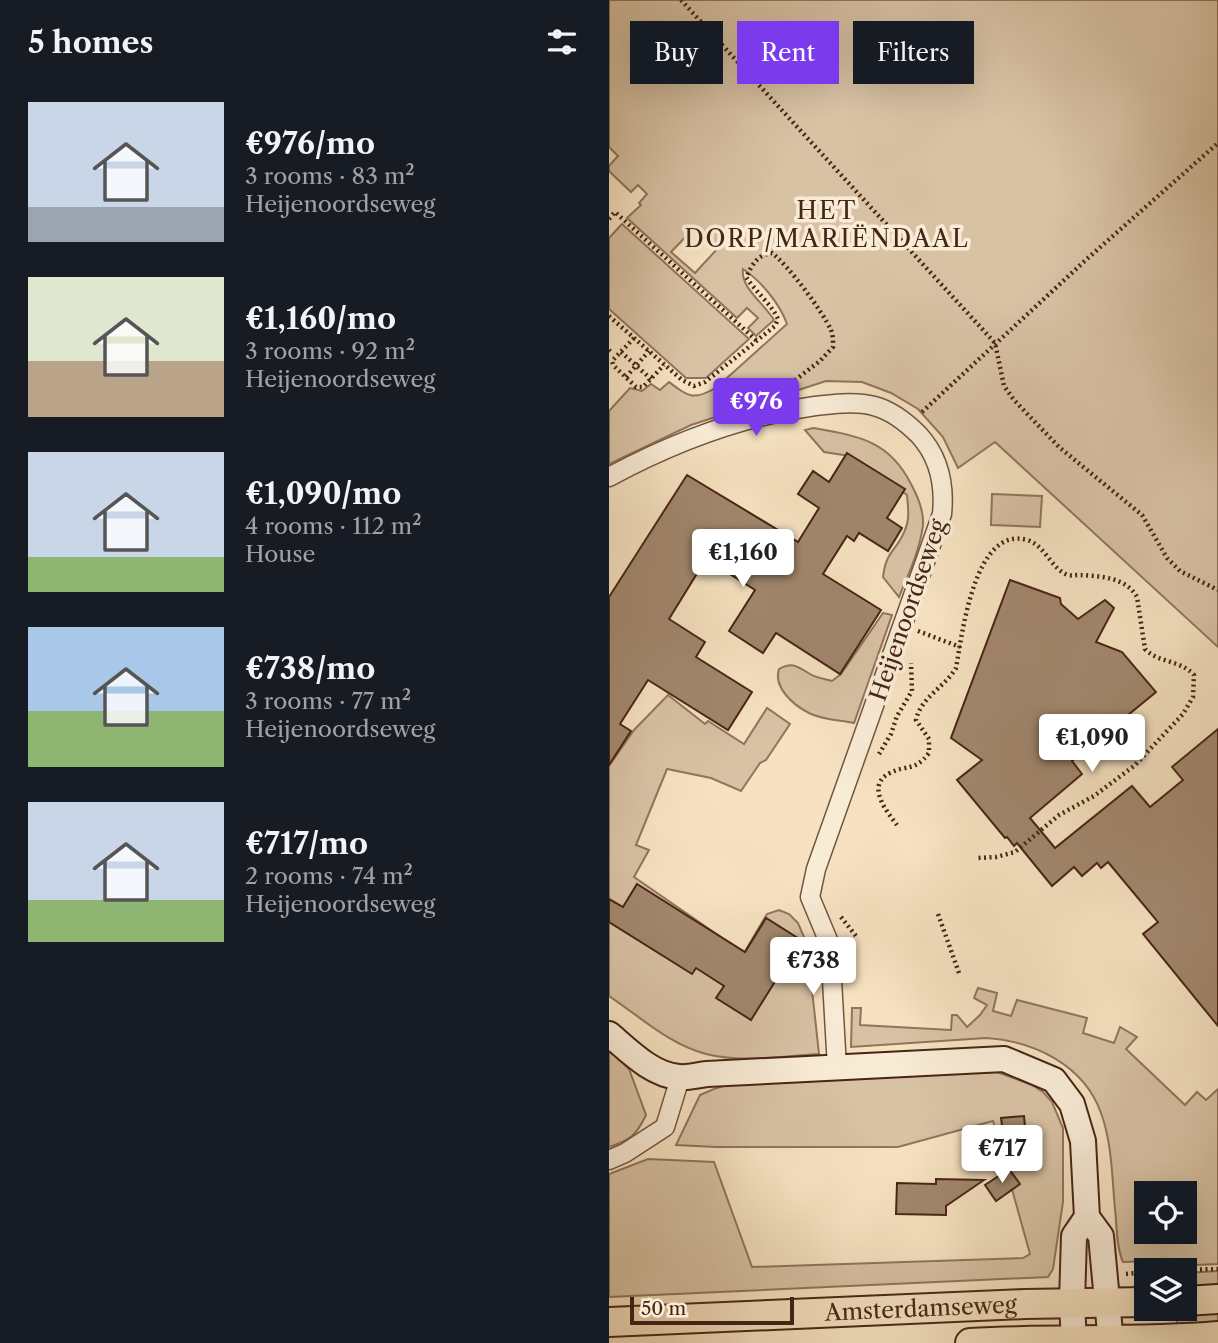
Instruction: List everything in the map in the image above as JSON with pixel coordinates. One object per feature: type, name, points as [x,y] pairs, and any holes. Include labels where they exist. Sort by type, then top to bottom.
[{"type":"main road","points":[[1197,1301],[1218,1300]]},
{"type":"main road","name":"Amsterdamseweg","points":[[609,1322],[1134,1302]]},
{"type":"main road","name":"Amsterdamseweg","points":[[971,1343],[1156,1340],[1218,1336]]},
{"type":"street","name":"Heijenoordseweg","points":[[609,477],[689,438],[789,410],[851,402],[876,406],[908,424],[926,442],[941,471],[944,495],[942,513],[816,869],[810,897],[829,945],[837,1068]]},
{"type":"street","points":[[609,1034],[634,1056],[661,1073],[680,1077],[1004,1059],[1054,1080],[1072,1104],[1083,1141],[1087,1217],[1101,1236],[1110,1341]]},
{"type":"street","points":[[609,1160],[665,1127],[680,1077]]},
{"type":"street","points":[[1074,1341],[1074,1236],[1087,1217]]},
{"type":"path","points":[[681,0],[995,343],[1004,386],[1014,400],[1059,447],[1142,515],[1167,558],[1180,571],[1218,590]]},
{"type":"path","points":[[908,424],[1218,143]]},
{"type":"path","points":[[609,219],[615,211],[757,341]]},
{"type":"path","points":[[609,316],[682,380],[694,386],[705,382],[775,326],[778,319],[775,312],[757,294],[746,277],[753,263],[762,254],[772,253],[796,279],[832,332],[833,347],[820,361],[786,387],[789,410]]},
{"type":"path","points":[[634,338],[613,365],[636,387],[643,387],[664,365]]},
{"type":"path","points":[[625,377],[649,351]]},
{"type":"path","points":[[621,352],[651,379]]},
{"type":"path","points":[[897,825],[881,802],[878,791],[882,780],[889,773],[911,768],[922,762],[929,753],[929,739],[916,720],[918,712],[923,702],[948,680],[956,668],[973,586],[979,573],[1002,543],[1010,539],[1030,541],[1068,575],[1102,577],[1133,590],[1137,597],[1147,652],[1182,666],[1194,675],[1193,697],[1183,715],[1133,766],[1094,796],[1059,815],[1016,852],[978,858]]},
{"type":"path","points":[[902,625],[960,647]]},
{"type":"path","points":[[938,914],[959,973]]},
{"type":"path","points":[[1197,1270],[1218,1269]]},
{"type":"shaded area","points":[[609,0],[1218,0],[1218,647],[995,442],[958,468],[943,437],[918,409],[891,393],[862,382],[826,381],[691,425],[609,464],[609,411],[630,388],[642,391],[651,384],[660,390],[669,382],[687,394],[703,394],[717,387],[787,324],[769,294],[743,269],[745,283],[774,320],[756,336],[748,328],[758,318],[747,308],[737,318],[627,218],[641,205],[639,203],[647,194],[638,185],[631,192],[609,171],[609,166],[618,156],[609,147]],"holes":[[[695,227],[718,248],[695,273],[671,252]]]},
{"type":"shaded area","points":[[622,224],[749,339],[706,378],[686,378],[609,309],[609,238]]},
{"type":"shaded area","points":[[813,428],[871,442],[893,458],[913,488],[921,509],[923,525],[916,553],[899,597],[883,577],[889,556],[907,526],[907,495],[850,456],[824,452],[805,430]]},
{"type":"shaded area","points":[[992,494],[1042,496],[1040,527],[991,525]]},
{"type":"shaded area","points":[[883,613],[892,615],[854,723],[814,715],[803,710],[786,695],[779,682],[779,669],[788,665],[795,666],[815,677],[832,681],[841,674]]},
{"type":"shaded area","points":[[668,695],[705,724],[708,721],[744,744],[767,708],[790,724],[741,791],[711,778],[667,769],[636,845],[649,850],[634,877],[744,953],[767,914],[779,910],[789,914],[798,923],[807,944],[819,1054],[748,1058],[706,1054],[667,1037],[609,996],[609,766],[634,730]]},
{"type":"shaded area","points":[[978,988],[997,993],[993,1011],[1011,1016],[1017,1000],[1087,1018],[1083,1033],[1114,1043],[1120,1027],[1137,1037],[1126,1049],[1185,1105],[1197,1092],[1206,1100],[1218,1089],[1218,1264],[1197,1265],[1197,1258],[1134,1258],[1134,1262],[1123,1262],[1118,1243],[1105,1124],[1083,1081],[1055,1059],[1022,1044],[986,1038],[851,1047],[852,1008],[861,1008],[860,1025],[951,1030],[952,1015],[957,1015],[967,1027],[987,1005],[974,998]]},
{"type":"shaded area","points":[[609,1050],[629,1069],[646,1115],[632,1136],[609,1147]]},
{"type":"shaded area","points":[[997,1072],[1043,1092],[1052,1102],[1063,1128],[1063,1202],[1053,1269],[1048,1277],[609,1297],[609,1174],[648,1159],[714,1162],[752,1267],[1023,1258],[1030,1254],[993,1121],[898,1147],[676,1145],[700,1095],[740,1082],[804,1074]]},
{"type":"shaded area","points":[[1218,1271],[1218,1284],[1197,1287],[1197,1272]]},
{"type":"shaded area","points":[[1218,1312],[1218,1329],[1177,1330],[1177,1321],[1197,1321],[1197,1313]]},
{"type":"building","points":[[847,453],[905,489],[887,518],[902,528],[888,551],[859,533],[854,541],[847,536],[823,574],[881,610],[840,674],[776,633],[763,653],[729,631],[755,590],[706,559],[669,619],[705,642],[696,657],[752,692],[728,730],[648,680],[620,724],[631,731],[609,765],[609,597],[687,475],[798,542],[819,508],[798,494],[813,471],[829,482]]},
{"type":"building","points":[[1010,580],[1060,598],[1061,604],[1078,619],[1105,600],[1114,608],[1096,642],[1122,652],[1156,692],[1072,761],[1082,774],[1030,818],[1055,848],[1132,786],[1150,807],[1183,780],[1172,767],[1218,729],[1218,1026],[1143,934],[1158,922],[1108,862],[1101,868],[1097,863],[1082,876],[1074,867],[1052,886],[1017,843],[1014,846],[1005,838],[957,780],[982,760],[951,738]]},
{"type":"building","points":[[637,884],[745,952],[766,918],[801,940],[751,1020],[716,998],[724,986],[696,968],[692,974],[609,922],[609,899],[623,907]]},
{"type":"building","points":[[1024,1116],[1026,1137],[1004,1140],[1001,1118]]},
{"type":"building","points":[[1009,1169],[1020,1184],[996,1201],[985,1185]]},
{"type":"building","points":[[936,1179],[984,1180],[946,1206],[946,1215],[896,1214],[897,1183],[936,1184]]},
{"type":"district","name":"HET DORP/MARIËNDAAL","points":[[827,224]]}]
